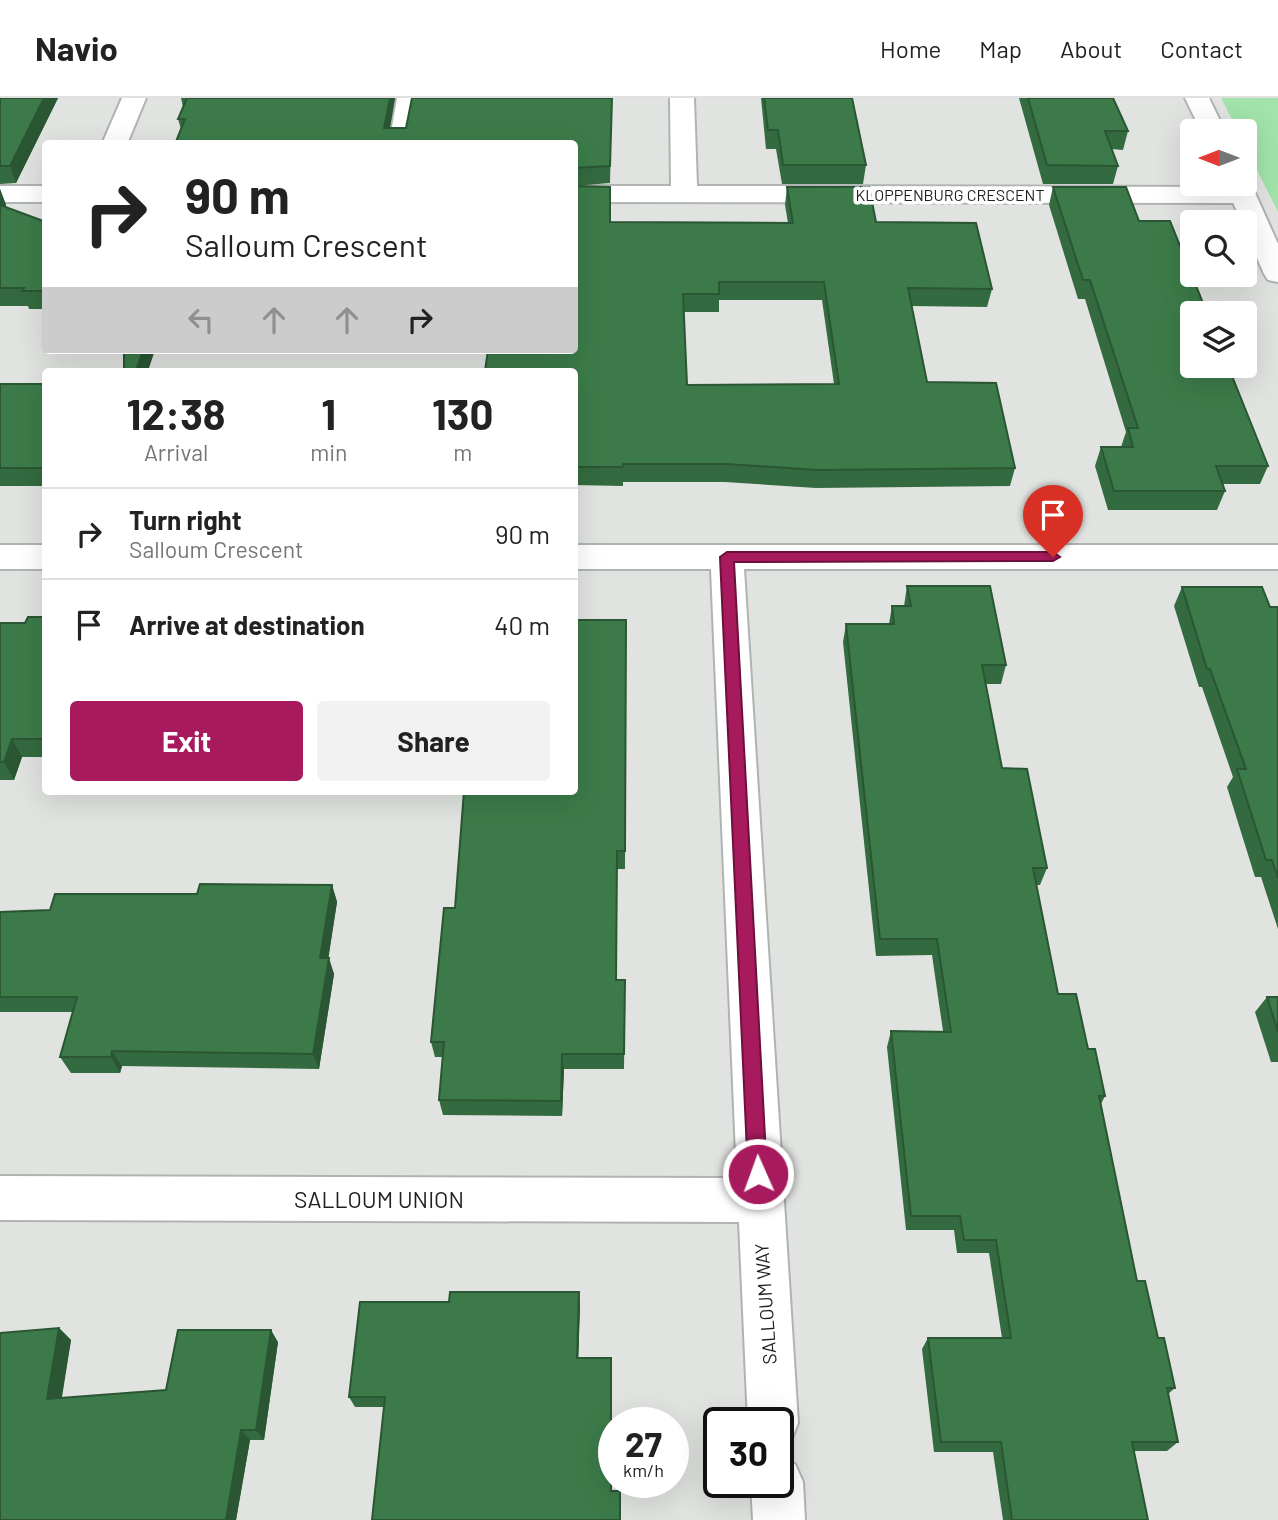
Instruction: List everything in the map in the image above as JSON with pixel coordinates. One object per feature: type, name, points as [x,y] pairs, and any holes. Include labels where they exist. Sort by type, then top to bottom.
[{"type":"street","points":[[116,140],[134,98]]},
{"type":"street","points":[[682,98],[684,194]]},
{"type":"street","points":[[1197,98],[1207,119]]},
{"type":"street","name":"KLOPPENBURG CRESCENT","points":[[578,194],[1180,190]]},
{"type":"street","points":[[0,194],[42,194]]},
{"type":"street","points":[[1243,196],[1278,274]]},
{"type":"street","points":[[0,557],[42,557]]},
{"type":"street","points":[[578,557],[1278,557]]},
{"type":"street","name":"SALLOUM WAY","points":[[727,557],[772,1407]]},
{"type":"street","name":"SALLOUM UNION","points":[[0,1198],[759,1200]]},
{"type":"street","points":[[778,1498],[779,1520]]},
{"type":"lane","points":[[399,140],[406,98]]},
{"type":"green space","points":[[1221,98],[1278,98],[1278,212],[1257,170],[1257,119],[1232,119]]},
{"type":"building","points":[[0,98],[44,98],[10,166],[0,166]]},
{"type":"building","points":[[187,98],[390,98],[384,128],[406,128],[412,98],[612,98],[610,166],[578,168],[578,140],[177,140],[185,119],[178,119]]},
{"type":"building","points":[[764,98],[852,98],[866,165],[783,165],[778,130],[768,130]]},
{"type":"building","points":[[1028,98],[1113,98],[1128,131],[1105,131],[1118,166],[1047,165]]},
{"type":"building","points":[[578,186],[610,187],[610,222],[793,223],[787,187],[869,187],[876,222],[976,223],[992,289],[908,288],[927,382],[996,383],[1015,468],[818,470],[726,464],[578,467],[578,368],[485,368],[487,354],[578,354]],"holes":[[[719,282],[824,282],[839,384],[687,385],[683,294],[719,294]]]},
{"type":"building","points":[[1053,187],[1126,187],[1139,221],[1170,221],[1180,246],[1180,287],[1197,287],[1202,301],[1180,301],[1180,378],[1233,378],[1268,466],[1216,466],[1225,491],[1114,491],[1101,447],[1133,447],[1128,428],[1138,428],[1090,280],[1083,280]]},
{"type":"building","points":[[0,205],[42,221],[42,291],[0,288]]},
{"type":"building","points":[[124,354],[142,354],[137,368],[124,368]]},
{"type":"building","points":[[0,384],[42,384],[42,468],[0,468]]},
{"type":"building","points":[[907,586],[990,586],[1006,665],[982,665],[1002,768],[1027,769],[1047,868],[1033,868],[1058,994],[1076,994],[1088,1049],[1095,1049],[1105,1096],[1099,1096],[1137,1281],[1145,1281],[1158,1338],[1164,1338],[1175,1388],[1167,1388],[1178,1442],[1132,1442],[1148,1520],[1012,1520],[1001,1442],[941,1442],[928,1338],[1011,1338],[996,1240],[964,1240],[960,1216],[911,1216],[891,1031],[951,1032],[937,939],[880,939],[846,624],[894,624],[892,606],[911,606]]},
{"type":"building","points":[[1182,587],[1262,587],[1270,607],[1278,607],[1278,878],[1272,860],[1266,860],[1237,769],[1246,769],[1210,669],[1207,669]]},
{"type":"building","points":[[28,617],[42,617],[42,739],[12,739],[4,762],[0,762],[0,623],[25,623]]},
{"type":"building","points":[[578,620],[626,620],[625,851],[617,851],[616,980],[625,980],[624,1054],[562,1054],[561,1101],[439,1100],[444,1042],[431,1042],[444,908],[455,908],[464,795],[578,795]]},
{"type":"building","points":[[200,884],[332,885],[320,958],[329,958],[313,1054],[112,1051],[111,1057],[60,1057],[77,997],[0,997],[0,912],[50,910],[55,894],[197,894]]},
{"type":"building","points":[[1267,997],[1278,997],[1278,1032]]},
{"type":"building","points":[[450,1292],[579,1292],[577,1358],[611,1358],[611,1407],[598,1407],[598,1498],[620,1498],[620,1520],[372,1520],[385,1397],[349,1397],[360,1302],[449,1302]]},
{"type":"building","points":[[59,1328],[47,1399],[166,1390],[178,1330],[271,1330],[256,1430],[241,1430],[226,1520],[0,1520],[0,1333]]},
{"type":"route","points":[[758,1174],[727,557],[1053,557]]}]
